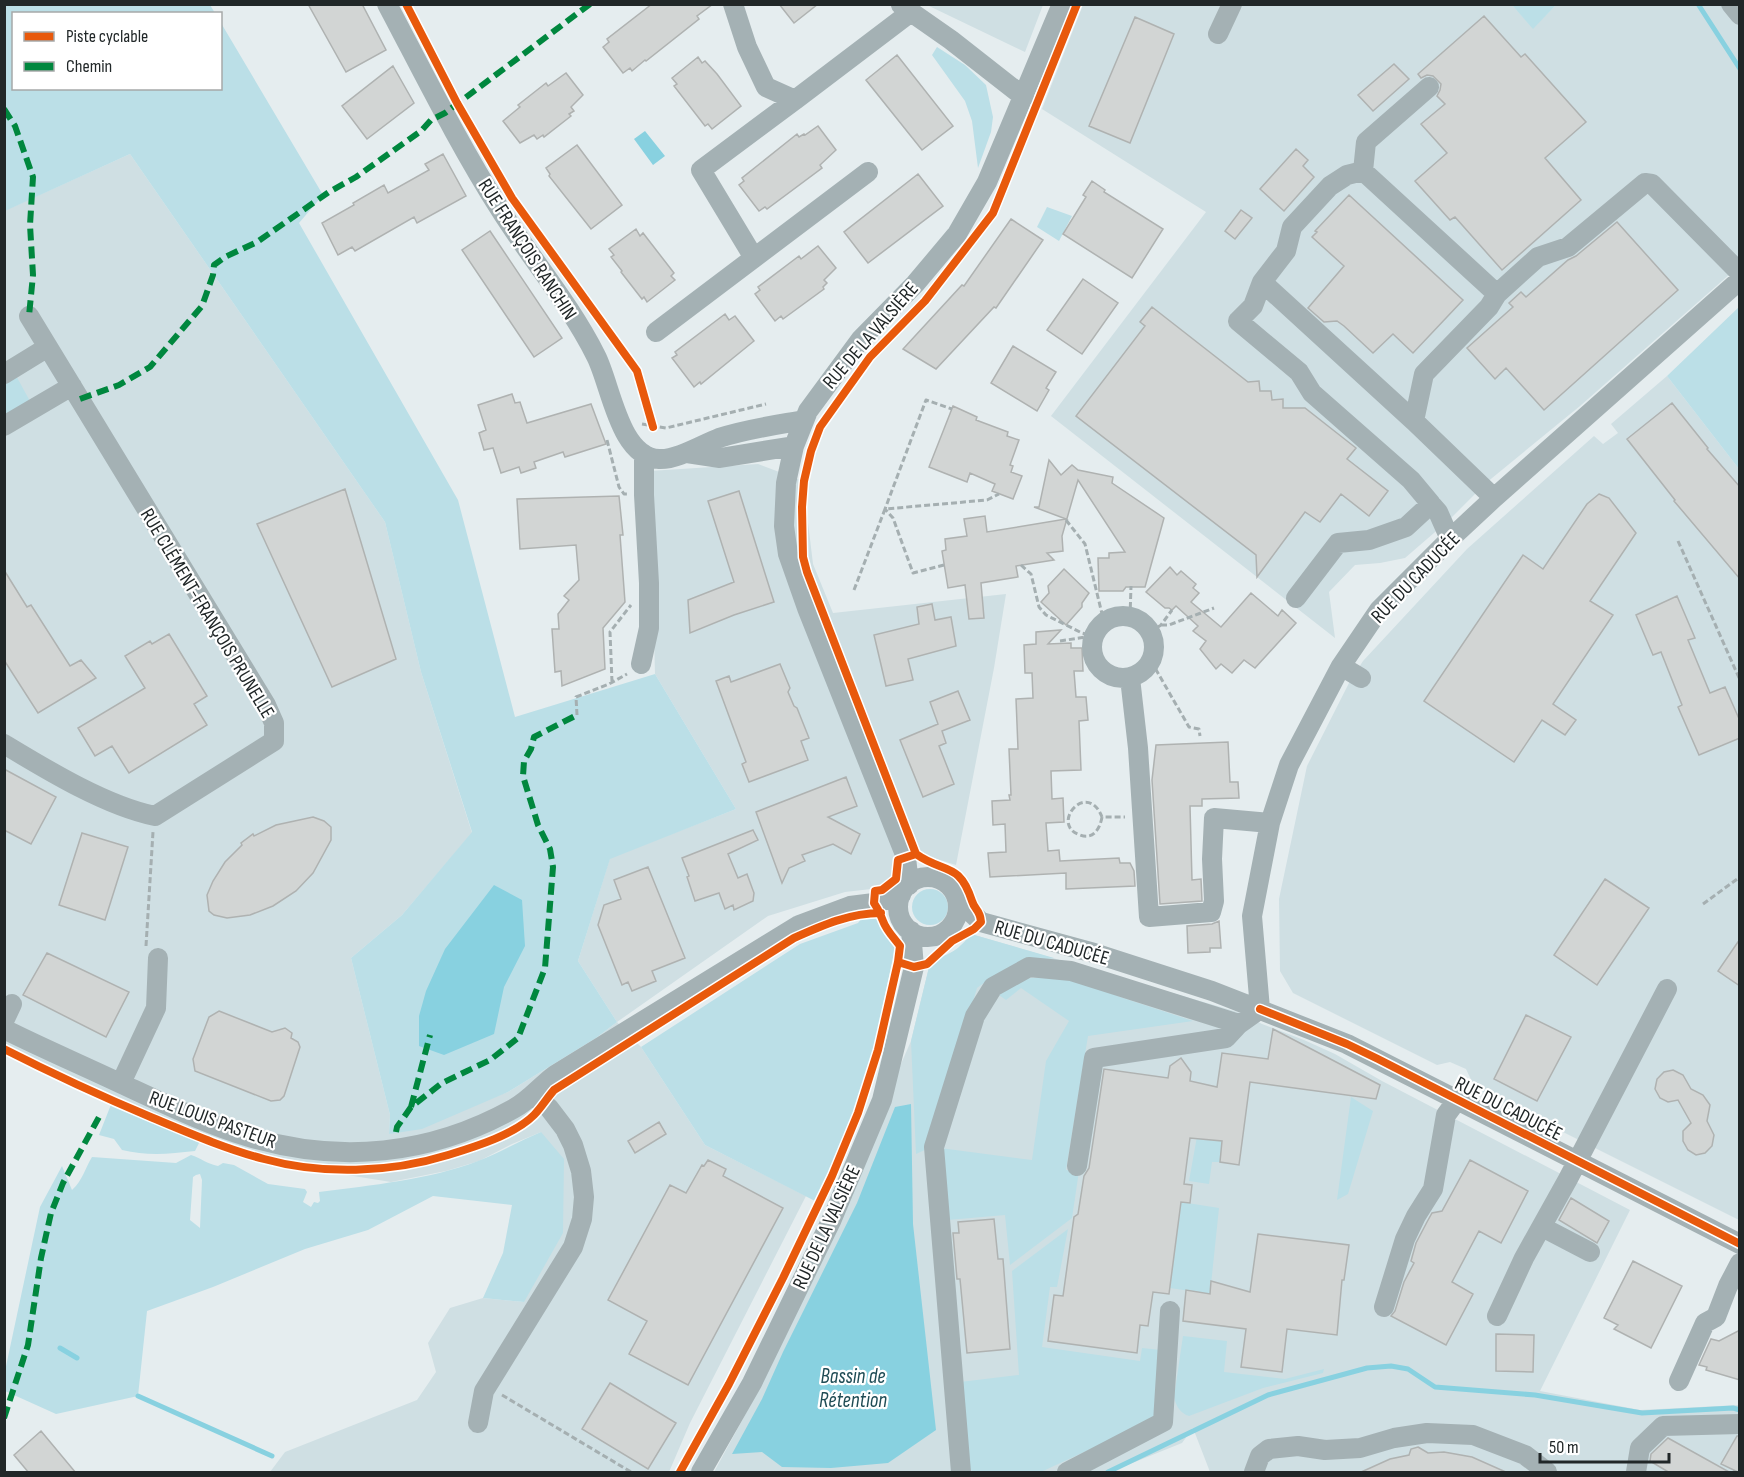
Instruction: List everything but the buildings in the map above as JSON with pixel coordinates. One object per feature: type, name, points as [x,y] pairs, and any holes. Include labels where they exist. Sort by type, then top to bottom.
[{"type":"street","name":"RUE FRANÇOIS RANCHIN","points":[[387,4],[457,135],[502,212],[555,287],[597,357],[623,428],[630,442],[644,454]]},
{"type":"street","points":[[733,4],[747,47],[766,87],[795,100]]},
{"type":"street","name":"RUE DE LA VALSIÈRE","points":[[905,890],[906,857],[807,608],[788,554],[784,526],[786,483],[794,446],[804,420],[822,391],[861,339],[915,284],[957,234],[987,182],[1062,4]]},
{"type":"street","points":[[1218,34],[1232,4]]},
{"type":"street","points":[[1731,4],[1740,15]]},
{"type":"street","points":[[754,258],[701,170],[795,100],[906,8],[1024,97]]},
{"type":"street","points":[[1363,171],[1366,142],[1429,87]]},
{"type":"street","points":[[1363,171],[1347,175],[1330,186],[1292,227],[1286,251],[1262,282],[1253,306],[1238,321],[1299,372],[1312,393],[1411,480],[1438,512],[1450,539]]},
{"type":"street","points":[[1363,171],[1497,294]]},
{"type":"street","points":[[656,332],[868,172]]},
{"type":"street","points":[[1414,421],[1424,374],[1489,307],[1497,294],[1538,257],[1568,247],[1645,183],[1652,184],[1740,273]]},
{"type":"street","name":"RUE DU CADUCÉE","points":[[1260,1009],[1252,916],[1270,823],[1289,765],[1341,666],[1379,610],[1450,539],[1740,279]]},
{"type":"street","points":[[1262,282],[1414,421],[1494,498]]},
{"type":"street","name":"RUE CLÉMENT-FRANÇOIS PRUNELLE","points":[[29,316],[266,705],[274,723],[274,741],[154,816]]},
{"type":"street","points":[[4,374],[48,347]]},
{"type":"street","points":[[4,426],[72,386]]},
{"type":"street","points":[[641,663],[649,628],[644,454],[660,459],[687,453],[720,438],[804,420]]},
{"type":"street","points":[[687,453],[720,458],[794,446]]},
{"type":"street","points":[[1296,598],[1338,543],[1369,540],[1406,527],[1431,504]]},
{"type":"street","points":[[1121,616],[1130,617],[1156,628],[1154,651],[1146,669],[1130,678],[1120,678],[1102,671],[1093,655],[1099,629],[1121,616]]},
{"type":"street","points":[[1341,666],[1361,678]]},
{"type":"street","points":[[1130,678],[1138,747],[1149,917],[1211,912],[1214,902],[1212,859],[1214,818],[1270,823]]},
{"type":"street","points":[[4,744],[97,795],[137,812],[154,816]]},
{"type":"street","points":[[874,903],[908,928],[927,937],[942,933],[957,915],[957,899],[949,885],[933,878],[906,857]]},
{"type":"street","points":[[908,928],[899,911],[905,890],[925,877],[933,878]]},
{"type":"street","name":"RUE LOUIS PASTEUR","points":[[4,1029],[202,1119],[249,1137],[284,1145],[331,1151],[370,1152],[408,1148],[456,1135],[502,1115],[534,1095],[545,1082],[555,1075],[800,925],[850,906],[874,903],[905,890]]},
{"type":"street","name":"RUE DU CADUCÉE","points":[[957,899],[981,922],[1094,953],[1212,991],[1347,1044],[1740,1244]]},
{"type":"street","name":"RUE DU CADUCÉE","points":[[942,933],[981,922]]},
{"type":"street","name":"RUE DE LA VALSIÈRE","points":[[701,1473],[752,1383],[832,1219],[882,1100],[914,967],[908,928]]},
{"type":"street","name":"RUE DE LA VALSIÈRE","points":[[914,967],[942,933]]},
{"type":"street","points":[[121,1083],[156,1008],[152,955]]},
{"type":"street","points":[[961,1473],[934,1147],[975,1016],[993,987],[1029,967],[1071,971],[1239,1024]]},
{"type":"street","points":[[1497,1316],[1524,1258],[1578,1161],[1667,989]]},
{"type":"street","points":[[1077,1166],[1094,1058],[1226,1038],[1239,1024],[1260,1009]]},
{"type":"street","points":[[478,1423],[484,1391],[573,1247],[582,1218],[584,1197],[581,1171],[573,1145],[554,1115],[534,1095]]},
{"type":"street","points":[[1384,1307],[1405,1239],[1433,1189],[1446,1115],[1457,1100]]},
{"type":"street","points":[[1542,1227],[1590,1252]]},
{"type":"street","points":[[1679,1381],[1705,1323],[1716,1317],[1740,1263]]},
{"type":"street","points":[[1067,1473],[1162,1422],[1170,1311]]},
{"type":"street","points":[[1636,1473],[1641,1448],[1663,1426],[1740,1424]]},
{"type":"street","points":[[1254,1473],[1260,1456],[1269,1449],[1298,1446],[1325,1450],[1360,1448],[1394,1438],[1427,1433],[1473,1435],[1525,1455],[1547,1473]]},
{"type":"path","points":[[651,416],[653,427],[666,428],[766,404],[773,397]]},
{"type":"path","points":[[854,590],[926,400],[952,409]]},
{"type":"path","points":[[605,434],[619,488],[624,494],[630,494]]},
{"type":"path","points":[[885,509],[987,500],[999,494]]},
{"type":"path","points":[[885,509],[893,518],[913,573],[944,566]]},
{"type":"path","points":[[1066,520],[1085,544],[1099,629]]},
{"type":"path","points":[[1678,540],[1740,680]]},
{"type":"path","points":[[1021,565],[1031,574],[1039,607],[1046,615],[1082,633],[1099,629]]},
{"type":"path","points":[[1130,617],[1131,586]]},
{"type":"path","points":[[612,682],[610,632],[631,605]]},
{"type":"path","points":[[1156,628],[1214,608]]},
{"type":"path","points":[[1156,628],[1172,610]]},
{"type":"path","points":[[1060,641],[1099,629]]},
{"type":"path","points":[[1151,661],[1189,728],[1199,729],[1200,736]]},
{"type":"path","points":[[577,715],[576,697],[623,677],[641,663]]},
{"type":"path","points":[[1083,802],[1099,809],[1102,818],[1101,826],[1095,833],[1087,836],[1078,835],[1071,830],[1068,821],[1069,813],[1083,802]]},
{"type":"path","points":[[152,955],[154,816]]},
{"type":"path","points":[[1102,818],[1142,817]]},
{"type":"path","points":[[1703,904],[1740,877]]},
{"type":"path","points":[[487,1386],[632,1473]]},
{"type":"shaded area","points":[[4,5],[210,5],[214,12],[12,12],[12,90],[222,90],[222,25],[323,195],[299,223],[458,500],[515,717],[655,674],[736,809],[610,859],[578,961],[617,1022],[596,1038],[508,1092],[422,1129],[389,1134],[390,1115],[351,958],[402,915],[472,832],[421,672],[385,522],[130,154],[5,211]]},
{"type":"shaded area","points":[[927,5],[1043,5],[1025,52]]},
{"type":"shaded area","points":[[1083,5],[1512,5],[1533,28],[1556,5],[1739,5],[1739,266],[1580,406],[1486,483],[1449,520],[1405,558],[1355,565],[1329,592],[1335,638],[1051,416],[1206,212],[1042,109]]},
{"type":"shaded area","points":[[1512,5],[1556,5],[1533,29]]},
{"type":"shaded area","points":[[937,47],[965,65],[986,85],[993,117],[991,132],[978,168],[972,121],[965,101],[932,55]]},
{"type":"shaded area","points":[[130,154],[385,522],[421,672],[472,833],[402,915],[351,958],[390,1115],[389,1134],[508,1092],[596,1038],[617,1022],[641,1047],[705,1145],[806,1196],[690,1423],[669,1472],[270,1472],[285,1452],[417,1400],[436,1372],[428,1343],[450,1308],[483,1298],[524,1302],[541,1132],[479,1161],[446,1171],[391,1182],[322,1171],[244,1154],[5,1055],[4,211]]},
{"type":"shaded area","points":[[1047,207],[1072,216],[1059,241],[1037,227]]},
{"type":"shaded area","points":[[1739,307],[1739,469],[1667,376]]},
{"type":"shaded area","points":[[14,372],[31,403],[5,418],[5,378]]},
{"type":"shaded area","points":[[1667,376],[1739,469],[1739,1220],[1475,1088],[1466,1069],[1450,1062],[1437,1065],[1293,993],[1280,971],[1279,899],[1307,766],[1349,683],[1363,661],[1467,549],[1594,436],[1603,444],[1618,433],[1611,424]]},
{"type":"shaded area","points":[[758,464],[803,481],[813,564],[833,613],[1006,594],[956,865],[924,855],[898,857],[894,877],[880,888],[845,892],[768,916],[617,1022],[578,961],[610,858],[736,809],[655,674],[650,471]]},
{"type":"shaded area","points":[[930,889],[943,894],[948,907],[943,920],[930,925],[917,920],[912,907],[917,894]]},
{"type":"shaded area","points":[[868,915],[877,917],[884,934],[895,948],[874,1047],[849,1126],[815,1201],[705,1145],[641,1047],[800,944],[858,923]]},
{"type":"shaded area","points":[[971,934],[1241,1013],[1335,1054],[1382,1081],[1630,1210],[1540,1391],[1640,1410],[1739,1405],[1739,1472],[1210,1472],[1193,1428],[1182,1443],[1110,1472],[714,1472],[757,1393],[911,1041],[931,959],[948,955],[962,946]]},
{"type":"shaded area","points":[[971,934],[1054,958],[1013,967],[977,988],[929,1148],[916,1154],[911,1041],[931,959],[954,951]]},
{"type":"shaded area","points":[[1066,975],[1120,997],[1193,1021],[1088,1036],[1066,1170],[1079,1171],[1072,1218],[1010,1265],[1005,1215],[948,1220],[940,1148],[1032,1160],[1046,1061],[1069,1021],[1021,988],[1006,1000],[996,993],[1022,979]]},
{"type":"shaded area","points":[[1351,1097],[1373,1111],[1348,1194],[1337,1200]]},
{"type":"shaded area","points":[[112,1102],[200,1141],[195,1151],[158,1154],[122,1150],[114,1139],[99,1135]]},
{"type":"shaded area","points":[[1198,1131],[1216,1133],[1215,1140],[1222,1141],[1220,1162],[1212,1162],[1209,1184],[1189,1181]]},
{"type":"shaded area","points":[[541,1132],[564,1159],[563,1233],[524,1302],[483,1298],[503,1253],[512,1205],[433,1196],[368,1230],[305,1249],[147,1311],[138,1396],[56,1414],[5,1391],[5,1371],[40,1207],[62,1166],[72,1190],[92,1157],[176,1163],[191,1155],[218,1166],[223,1163],[234,1165],[268,1184],[305,1189],[307,1192],[303,1202],[311,1207],[314,1202],[320,1201],[319,1192],[400,1181],[459,1168]],"holes":[[[200,1174],[202,1180],[200,1228],[190,1220],[193,1177]]]},
{"type":"shaded area","points":[[1181,1202],[1219,1208],[1210,1294],[1170,1288]]},
{"type":"shaded area","points":[[1068,1229],[1057,1287],[1050,1287],[1042,1347],[1140,1361],[1142,1348],[1161,1350],[1157,1418],[1041,1472],[973,1472],[968,1467],[960,1382],[1019,1375],[1012,1271]]},
{"type":"shaded area","points":[[1183,1336],[1227,1341],[1224,1372],[1285,1379],[1324,1369],[1323,1373],[1263,1388],[1189,1416],[1179,1409],[1174,1397]]},
{"type":"water","points":[[645,131],[665,156],[653,165],[634,139]]},
{"type":"water","points":[[494,885],[522,900],[525,946],[504,987],[494,1034],[444,1055],[419,1046],[419,1016],[426,991],[445,949]]},
{"type":"water","name":"Bassin de Rétention","points":[[911,1104],[913,1224],[936,1430],[888,1463],[831,1468],[782,1467],[762,1452],[732,1454],[762,1399],[857,1203],[895,1107]]},
{"type":"waterway","points":[[1698,4],[1740,69]]},
{"type":"waterway","points":[[60,1348],[77,1358]]},
{"type":"waterway","points":[[1108,1472],[1268,1395],[1367,1368],[1391,1366],[1408,1369],[1435,1387],[1535,1395],[1642,1413],[1733,1408],[1740,1410]]},
{"type":"waterway","points":[[138,1396],[272,1456]]},
{"type":"marked path","points":[[80,399],[119,385],[150,367],[202,306],[213,275],[214,265],[225,257],[257,242],[329,192],[356,177],[590,4]]},
{"type":"marked path","points":[[4,109],[15,126],[33,177],[30,225],[33,275],[29,316]]},
{"type":"marked path","points":[[396,1132],[411,1107],[442,1083],[490,1060],[518,1038],[545,968],[553,867],[550,849],[538,825],[523,776],[524,761],[531,749],[534,737],[577,715]]},
{"type":"marked path","points":[[411,1107],[430,1035]]},
{"type":"marked path","points":[[4,1418],[28,1345],[41,1258],[51,1213],[63,1183],[99,1117]]},
{"type":"cycle path","points":[[406,4],[457,103],[512,198],[637,371],[653,427]]},
{"type":"cycle path","points":[[916,854],[807,572],[803,557],[804,481],[811,451],[820,427],[870,357],[925,301],[993,213],[1077,4]]},
{"type":"cycle path","points":[[680,1472],[729,1384],[783,1278],[832,1176],[858,1113],[878,1050],[900,946],[886,928],[874,903],[875,891],[882,890],[896,879],[898,860],[916,854],[950,870],[962,880],[980,915],[981,922],[974,929],[952,941],[927,964],[914,967],[898,962]]},
{"type":"cycle path","points":[[4,1049],[134,1110],[250,1155],[286,1164],[332,1170],[403,1165],[448,1155],[516,1129],[534,1115],[554,1090],[794,938],[847,917],[881,913]]},
{"type":"cycle path","points":[[1260,1009],[1378,1059],[1740,1244]]}]
